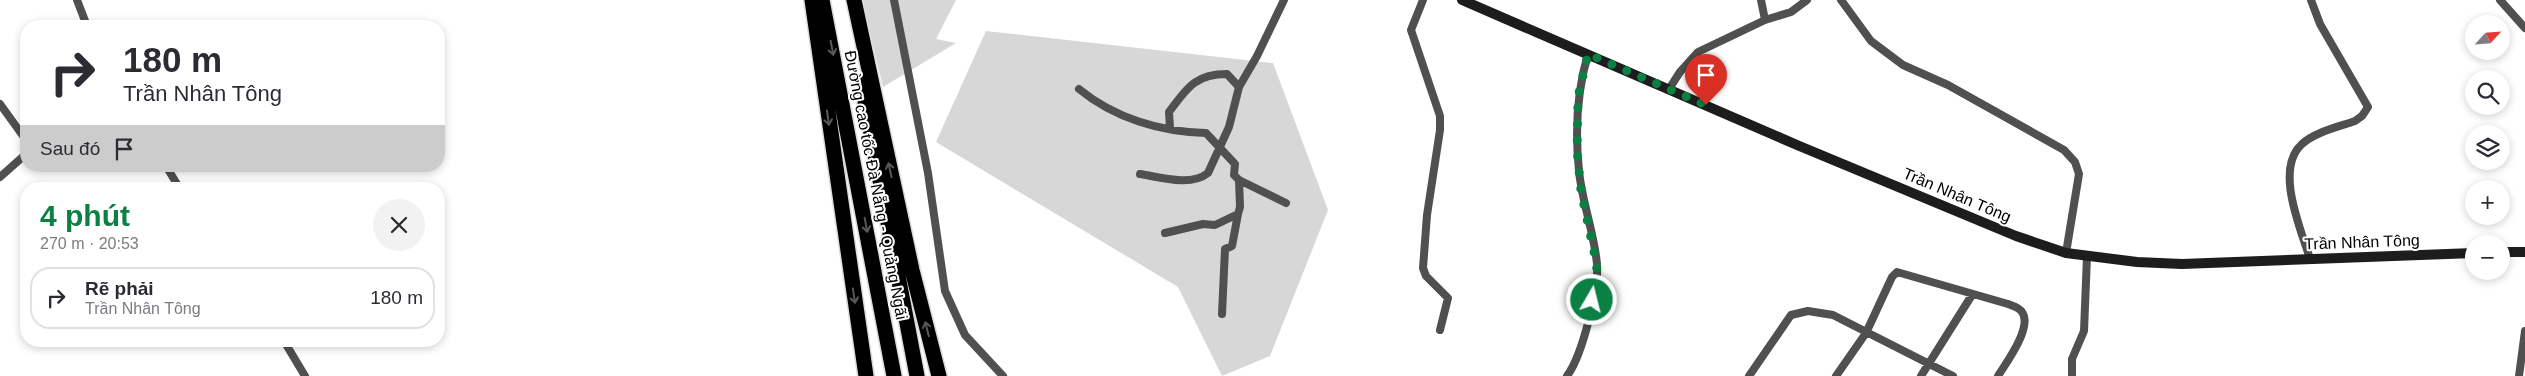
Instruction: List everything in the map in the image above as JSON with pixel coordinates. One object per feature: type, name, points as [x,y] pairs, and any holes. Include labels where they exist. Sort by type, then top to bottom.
[{"type":"highway","points":[[812,0],[866,376]]},
{"type":"highway","name":"Đường cao tốc Đà Nẵng - Quảng Ngãi","points":[[822,0],[894,376]]},
{"type":"highway","name":"Đường cao tốc Đà Nẵng - Quảng Ngãi","points":[[846,0],[917,376]]},
{"type":"highway","points":[[854,0],[912,270],[939,376]]},
{"type":"street","points":[[77,0],[84,20]]},
{"type":"street","points":[[894,0],[928,173],[944,291],[965,335],[1003,376]]},
{"type":"street","points":[[1140,174],[1190,180],[1202,178],[1208,173],[1229,126],[1239,87],[1257,56],[1284,0]]},
{"type":"street","points":[[1423,0],[1411,30],[1438,106],[1440,130],[1427,215],[1423,268],[1426,276],[1448,298],[1440,330]]},
{"type":"street","name":"Trần Nhân Tông","points":[[1462,0],[1966,217],[2066,253],[2136,262],[2182,264],[2465,253]]},
{"type":"street","points":[[1761,0],[1765,20]]},
{"type":"street","points":[[1669,90],[1680,72],[1698,52],[1765,20],[1791,12],[1807,0]]},
{"type":"street","points":[[1842,0],[1871,41],[1903,65],[1948,85],[2064,150],[2075,162],[2079,174],[2066,253]]},
{"type":"street","points":[[2310,259],[2290,187],[2289,167],[2292,158],[2297,148],[2306,141],[2355,120],[2362,116],[2368,107],[2320,24],[2311,0]]},
{"type":"street","points":[[2500,0],[2525,28]]},
{"type":"street","points":[[1567,376],[1582,345],[1590,318],[1597,266],[1581,191],[1577,150],[1578,97],[1588,54]]},
{"type":"street","points":[[1170,128],[1169,112],[1187,88],[1209,74],[1227,74],[1239,87]]},
{"type":"street","points":[[1079,89],[1099,105],[1116,110],[1130,120],[1206,133],[1235,164],[1234,175],[1239,180],[1286,203]]},
{"type":"street","points":[[0,104],[20,132]]},
{"type":"street","points":[[0,178],[20,160]]},
{"type":"street","points":[[1222,314],[1225,249],[1232,246],[1240,207],[1239,180]]},
{"type":"street","points":[[1165,234],[1203,224],[1215,225],[1238,214]]},
{"type":"street","points":[[2510,252],[2525,252]]},
{"type":"street","points":[[2072,376],[2072,359],[2084,331],[2088,256]]},
{"type":"street","points":[[1836,376],[1866,333],[1892,277],[1898,272],[2018,308],[2024,317],[2018,345],[1998,376]]},
{"type":"street","points":[[1921,376],[1972,295]]},
{"type":"street","points":[[1749,376],[1791,315],[1808,311],[1827,314],[1854,325],[1866,333],[1952,376]]},
{"type":"street","points":[[2518,376],[2525,331]]},
{"type":"street","points":[[288,347],[305,376]]},
{"type":"shaded area","points":[[862,0],[956,0],[936,39],[956,43],[883,87]]},
{"type":"shaded area","points":[[986,31],[1273,63],[1328,210],[1270,356],[1222,376],[1178,287],[936,142]]},
{"type":"route","points":[[1592,300],[1597,266],[1593,238],[1581,191],[1577,150],[1578,97],[1588,54],[1706,105]]}]
